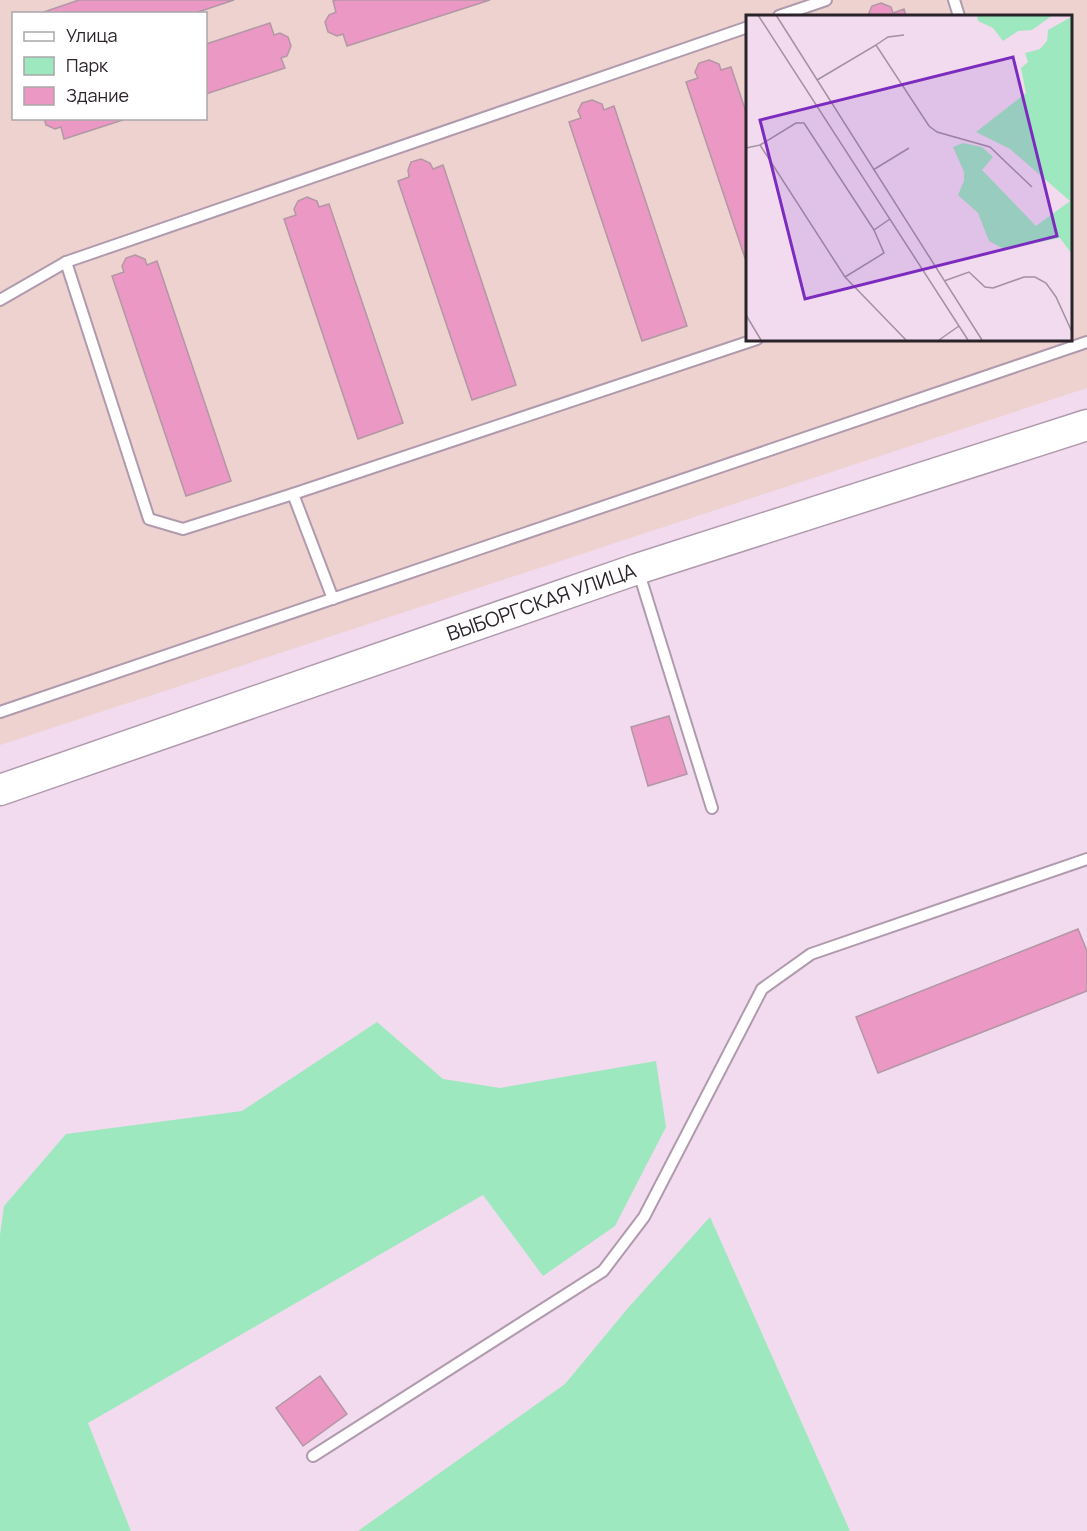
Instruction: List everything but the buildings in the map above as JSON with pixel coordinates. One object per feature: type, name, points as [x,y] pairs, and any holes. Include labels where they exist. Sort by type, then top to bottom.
[{"type":"street","name":"ВЫБОРГСКАЯ УЛИЦА","points":[[0,790],[638,569],[1087,425]]},
{"type":"lane","points":[[781,15],[826,0]]},
{"type":"lane","points":[[954,0],[959,15]]},
{"type":"lane","points":[[0,300],[66,262],[746,28]]},
{"type":"lane","points":[[66,262],[149,519],[183,529],[754,340]]},
{"type":"lane","points":[[0,712],[1087,342]]},
{"type":"lane","points":[[293,494],[333,598]]},
{"type":"lane","points":[[638,569],[712,808]]},
{"type":"lane","points":[[313,1456],[603,1271],[644,1217],[762,989],[811,954],[1087,859]]},
{"type":"shaded area","points":[[0,0],[1087,0],[1087,388],[0,745]]},
{"type":"green space","points":[[377,1022],[443,1079],[500,1088],[656,1061],[666,1127],[615,1226],[543,1276],[483,1195],[88,1423],[131,1531],[0,1531],[0,1235],[4,1206],[66,1134],[242,1111]]},
{"type":"green space","points":[[710,1217],[850,1531],[358,1531],[565,1384],[628,1308]]}]
